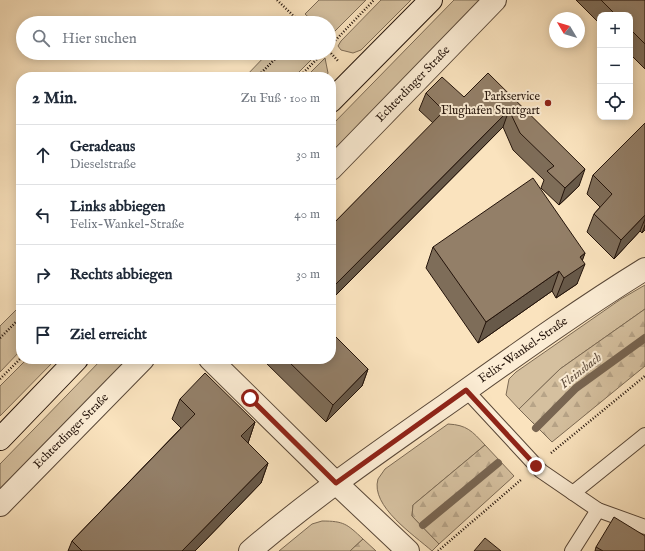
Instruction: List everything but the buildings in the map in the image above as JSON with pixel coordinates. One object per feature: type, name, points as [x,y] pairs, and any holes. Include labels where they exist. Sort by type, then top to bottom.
[{"type":"street","points":[[336,96],[431,0]]},
{"type":"street","name":"Echterdinger Straße","points":[[336,164],[495,0]]},
{"type":"street","name":"Felix-Wankel-Straße","points":[[250,551],[336,483],[466,390],[645,269]]},
{"type":"street","points":[[0,439],[72,364]]},
{"type":"street","name":"Echterdinger Straße","points":[[0,505],[138,364]]},
{"type":"street","points":[[215,364],[336,483],[408,551]]},
{"type":"lane","points":[[466,390],[536,466],[598,510],[645,527]]},
{"type":"lane","points":[[573,493],[645,435]]},
{"type":"lane","points":[[572,551],[598,510]]},
{"type":"path","points":[[277,0],[294,16]]},
{"type":"path","points":[[336,40],[374,0]]},
{"type":"path","points":[[262,72],[274,60]]},
{"type":"path","points":[[304,72],[316,60]]},
{"type":"path","points":[[0,338],[16,322]]},
{"type":"path","points":[[0,379],[16,363]]},
{"type":"green space","points":[[319,0],[366,0],[336,30],[336,16],[307,16],[305,14]]},
{"type":"green space","points":[[381,0],[411,0],[361,50],[353,53],[341,50],[338,46],[341,41]]},
{"type":"green space","points":[[454,0],[482,0],[336,148],[336,121]]},
{"type":"green space","points":[[261,60],[311,60],[299,72],[250,72]]},
{"type":"green space","points":[[323,60],[325,60],[328,72],[311,72]]},
{"type":"green space","points":[[645,285],[645,309],[560,369],[519,409],[506,395],[509,379],[516,372],[621,299]]},
{"type":"green space","points":[[645,309],[645,366],[552,442],[519,409],[560,369]]},
{"type":"green space","points":[[16,310],[16,355],[0,372],[0,326]]},
{"type":"green space","points":[[22,364],[51,364],[0,416],[0,386]]},
{"type":"green space","points":[[97,364],[124,364],[0,491],[0,464]]},
{"type":"green space","points":[[448,424],[465,427],[485,445],[413,505],[412,516],[439,544],[432,551],[395,519],[387,509],[377,489],[378,479],[385,469]]},
{"type":"green space","points":[[485,445],[514,476],[439,544],[412,516],[413,505]]},
{"type":"green space","points":[[322,521],[345,524],[363,539],[350,551],[279,551],[312,524]]},
{"type":"green space","points":[[363,539],[376,551],[350,551]]},
{"type":"waterway","name":"Fleinsbach","points":[[536,428],[576,388],[645,338]]},
{"type":"waterway","name":"Fleinsbach","points":[[423,525],[498,463]]},
{"type":"place","name":"Parkservice Flughafen Stuttgart","points":[[548,103]]},
{"type":"route","points":[[250,398],[336,483],[466,390],[536,466]]}]
